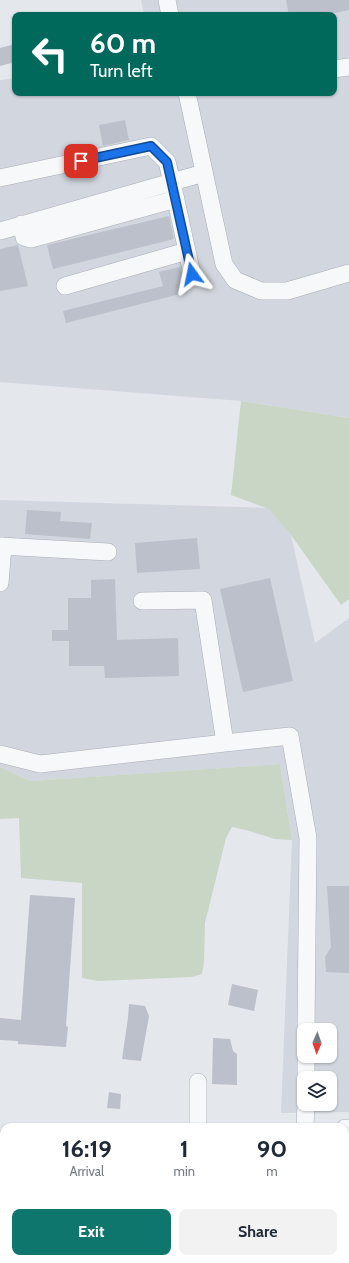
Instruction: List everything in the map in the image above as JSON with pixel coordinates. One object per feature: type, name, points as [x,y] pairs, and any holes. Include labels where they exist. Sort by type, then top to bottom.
[{"type":"street","points":[[167,0],[169,12]]},
{"type":"street","points":[[337,69],[349,67]]},
{"type":"street","points":[[188,96],[224,264],[235,280],[261,291],[287,292],[349,273]]},
{"type":"street","points":[[0,178],[151,146],[167,162],[192,274]]},
{"type":"street","points":[[0,230],[204,173]]},
{"type":"street","points":[[22,224],[24,237],[31,240],[176,199]]},
{"type":"street","points":[[65,286],[187,251]]},
{"type":"street","points":[[0,583],[1,546],[108,552]]},
{"type":"street","points":[[142,600],[203,600],[225,743]]},
{"type":"street","points":[[0,754],[40,764],[290,736],[308,838],[306,1023]]},
{"type":"street","points":[[198,1082],[198,1123]]},
{"type":"street","points":[[305,1123],[306,1111]]},
{"type":"shaded area","points":[[141,0],[349,0],[349,418],[241,401],[0,382],[0,80],[12,78],[12,96],[337,96],[337,12],[143,12]]},
{"type":"shaded area","points":[[0,500],[269,508],[291,535],[315,643],[349,618],[349,1112],[281,1113],[292,840],[280,764],[30,781],[0,767]]},
{"type":"green space","points":[[241,401],[349,418],[349,599],[341,605],[291,535],[269,509],[231,495]]},
{"type":"green space","points":[[280,764],[292,840],[275,839],[232,827],[226,838],[205,923],[204,963],[202,974],[192,977],[98,981],[82,978],[82,883],[21,878],[19,818],[0,819],[0,767],[30,781]]},
{"type":"building","points":[[286,0],[349,0],[349,10],[337,12],[288,12]]},
{"type":"building","points":[[12,45],[12,63],[0,66],[0,48]]},
{"type":"building","points":[[125,120],[129,140],[103,146],[99,125]]},
{"type":"building","points":[[169,216],[174,239],[53,269],[47,245]]},
{"type":"building","points":[[18,245],[28,286],[0,291],[0,249]]},
{"type":"building","points":[[180,267],[188,292],[66,323],[63,311],[163,286],[159,272]]},
{"type":"building","points":[[27,510],[61,512],[60,521],[92,523],[90,539],[25,534]]},
{"type":"building","points":[[197,538],[200,569],[137,573],[135,543]]},
{"type":"building","points":[[270,578],[293,681],[243,692],[220,589]]},
{"type":"building","points":[[115,579],[117,640],[178,638],[179,676],[105,678],[104,666],[69,666],[69,641],[52,641],[52,630],[68,630],[68,598],[91,598],[91,580]]},
{"type":"building","points":[[327,886],[349,886],[349,973],[326,972],[325,957],[331,947]]},
{"type":"building","points":[[30,895],[75,898],[66,1026],[68,1027],[66,1047],[18,1044],[18,1041],[0,1040],[0,1018],[21,1020]]},
{"type":"building","points":[[232,984],[258,990],[254,1011],[228,1005]]},
{"type":"building","points":[[129,1004],[145,1006],[149,1016],[141,1061],[122,1059]]},
{"type":"building","points":[[213,1038],[230,1039],[233,1051],[237,1054],[237,1085],[212,1084]]},
{"type":"building","points":[[109,1092],[121,1094],[120,1109],[107,1108]]},
{"type":"route","points":[[81,161],[151,146],[167,162],[192,274]]}]
